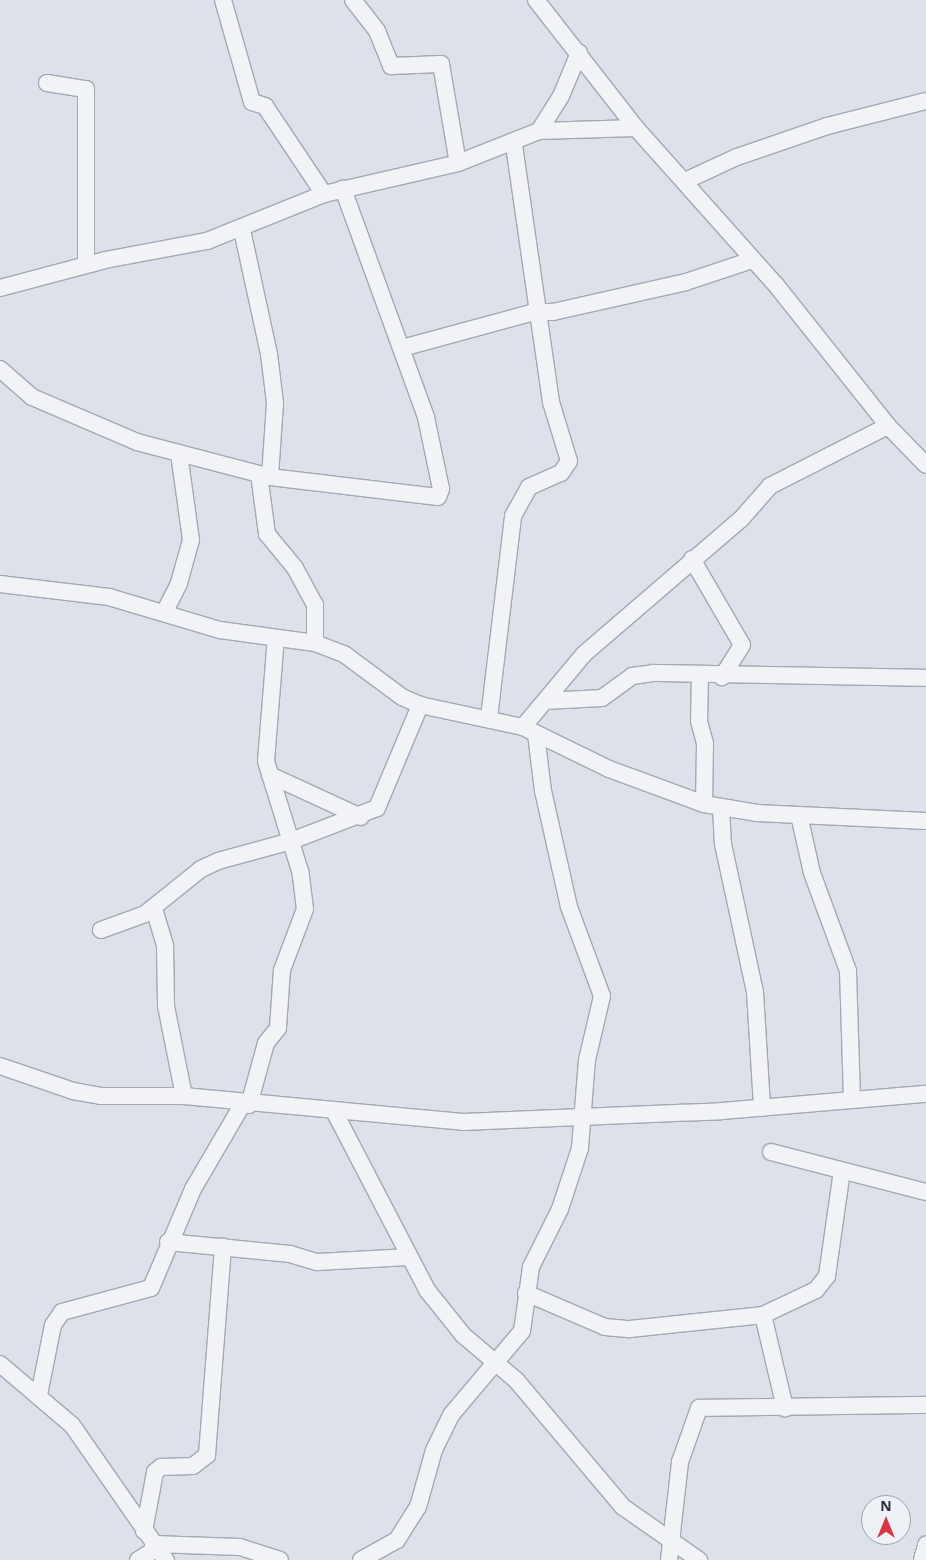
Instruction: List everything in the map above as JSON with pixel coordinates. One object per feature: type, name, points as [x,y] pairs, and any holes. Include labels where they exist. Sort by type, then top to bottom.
[{"type":"street","points":[[223,0],[252,102],[265,106],[324,194]]},
{"type":"street","points":[[354,0],[378,31],[391,66],[441,64],[458,163]]},
{"type":"street","points":[[536,0],[636,128],[685,181],[752,260],[888,426],[926,464]]},
{"type":"street","points":[[539,131],[561,96],[578,53]]},
{"type":"street","points":[[47,83],[86,89],[86,264]]},
{"type":"street","points":[[685,181],[737,157],[818,129],[926,101]]},
{"type":"street","points":[[0,288],[86,264],[173,249],[242,230],[324,194],[458,163],[514,144],[539,131],[636,128]]},
{"type":"street","points":[[489,718],[513,516],[529,487],[561,473],[569,461],[554,418],[514,144]]},
{"type":"street","points":[[0,369],[32,397],[57,410],[179,453],[265,476],[435,498],[441,494],[426,417],[343,189]]},
{"type":"street","points":[[242,230],[269,354],[275,403],[265,476],[267,534],[295,568],[313,599],[315,643]]},
{"type":"street","points":[[402,348],[538,312],[686,282],[752,260]]},
{"type":"street","points":[[366,1559],[397,1540],[418,1507],[442,1431],[493,1361],[522,1331],[531,1267],[571,1179],[584,1119],[588,1060],[602,996],[569,907],[530,731],[545,702],[584,654],[780,478],[888,426]]},
{"type":"street","points":[[165,610],[179,583],[191,540],[179,453]]},
{"type":"street","points":[[692,559],[742,645],[722,677]]},
{"type":"street","points":[[0,584],[109,597],[165,610],[220,630],[315,643],[344,654],[402,697],[420,705],[489,718],[530,731],[609,770],[704,804],[799,815],[926,821]]},
{"type":"street","points":[[39,1395],[56,1319],[62,1312],[152,1288],[168,1242],[246,1105],[266,1043],[278,1028],[285,960],[304,919],[305,892],[270,775],[268,693],[276,638]]},
{"type":"street","points":[[545,702],[602,698],[636,674],[722,677],[926,678]]},
{"type":"street","points":[[700,675],[698,721],[705,743],[704,804]]},
{"type":"street","points":[[101,930],[154,909],[201,868],[291,841],[330,823],[361,817],[377,808],[420,705]]},
{"type":"street","points":[[270,775],[361,817]]},
{"type":"street","points":[[721,807],[723,844],[755,992],[762,1108]]},
{"type":"street","points":[[799,815],[812,873],[848,971],[852,1100]]},
{"type":"street","points":[[154,909],[165,946],[166,1006],[184,1096]]},
{"type":"street","points":[[0,1066],[73,1092],[184,1096],[246,1105],[463,1122],[584,1119],[762,1108],[926,1094]]},
{"type":"street","points":[[335,1113],[427,1290],[463,1335],[516,1380],[623,1506],[699,1560]]},
{"type":"street","points":[[772,1152],[926,1192]]},
{"type":"street","points":[[526,1293],[604,1327],[630,1329],[763,1315],[816,1290],[827,1276],[842,1171]]},
{"type":"street","points":[[168,1242],[290,1254],[317,1262],[409,1257]]},
{"type":"street","points":[[155,1546],[155,1472],[162,1466],[194,1466],[207,1454],[223,1247]]},
{"type":"street","points":[[763,1315],[785,1408]]},
{"type":"street","points":[[0,1364],[39,1395],[87,1444],[155,1546]]},
{"type":"street","points":[[669,1560],[680,1462],[695,1412],[699,1408],[926,1405]]},
{"type":"street","points":[[922,1560],[926,1545]]},
{"type":"street","points":[[138,1560],[155,1546],[240,1548],[280,1560]]}]
